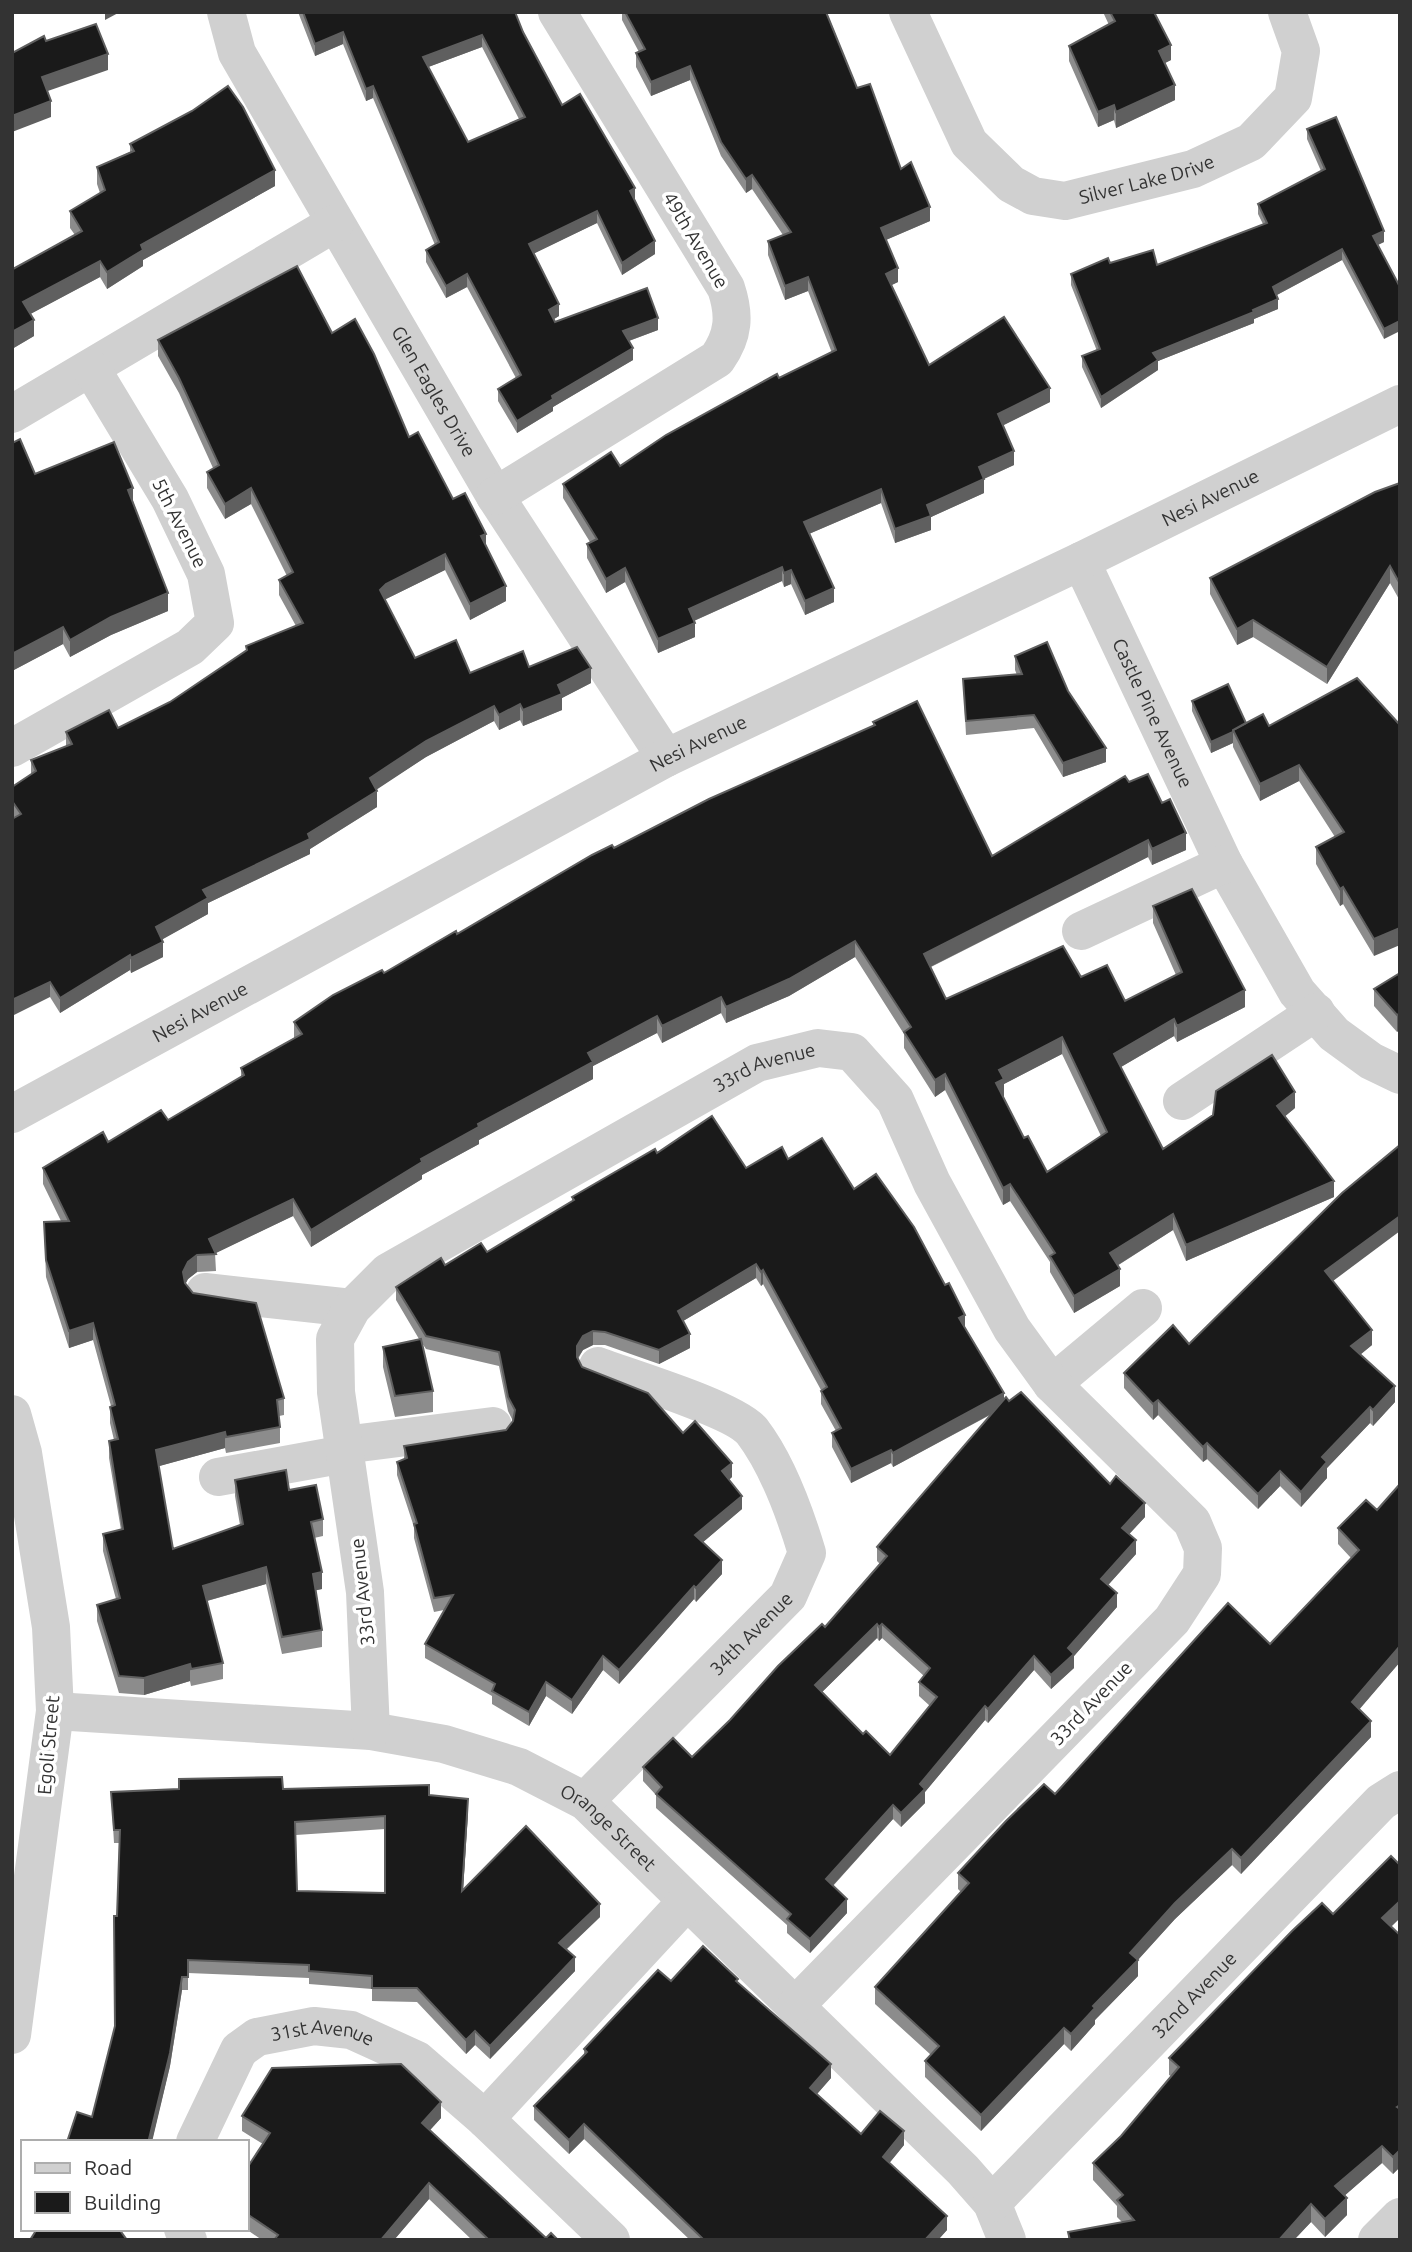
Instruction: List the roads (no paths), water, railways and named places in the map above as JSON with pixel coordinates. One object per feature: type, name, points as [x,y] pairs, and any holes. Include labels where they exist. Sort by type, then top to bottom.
[{"type":"street","name":"Glen Eagles Drive","points":[[226,12],[237,53],[495,496],[666,758]]},
{"type":"street","name":"49th Avenue","points":[[495,496],[717,359],[731,334],[734,311],[726,288],[557,12]]},
{"type":"street","name":"Silver Lake Drive","points":[[908,12],[970,143],[1012,184],[1032,196],[1065,201],[1193,169],[1251,142],[1293,98],[1301,51],[1287,12]]},
{"type":"street","points":[[12,414],[335,223]]},
{"type":"street","name":"5th Avenue","points":[[12,748],[190,647],[215,623],[206,574],[170,499],[91,368]]},
{"type":"street","name":"Nesi Avenue","points":[[12,1114],[666,758],[1080,561],[1400,404]]},
{"type":"street","name":"Castle Pine Avenue","points":[[1080,561],[1224,864],[1297,992],[1334,1034],[1371,1061],[1400,1075]]},
{"type":"street","points":[[1081,931],[1224,864]]},
{"type":"street","points":[[1181,1101],[1316,1013]]},
{"type":"street","name":"33rd Avenue","points":[[372,1731],[365,1592],[336,1392],[335,1339],[352,1308],[388,1272],[757,1063],[818,1048],[852,1052],[895,1100],[932,1184],[999,1305],[1052,1384],[1192,1522],[1203,1548],[1202,1574],[1172,1620],[796,2005]]},
{"type":"street","points":[[205,1292],[352,1308]]},
{"type":"street","points":[[1052,1384],[1143,1308]]},
{"type":"street","name":"34th Avenue","points":[[585,1801],[788,1596],[807,1553],[793,1504],[751,1429],[722,1413],[598,1366]]},
{"type":"street","name":"Egoli Street","points":[[12,1414],[23,1453],[51,1627],[55,1712],[12,2035]]},
{"type":"street","points":[[218,1477],[344,1449],[493,1426]]},
{"type":"street","name":"Orange Street","points":[[55,1712],[372,1731],[444,1744],[519,1767],[585,1801],[964,2170],[992,2203],[1007,2240]]},
{"type":"street","name":"32nd Avenue","points":[[992,2203],[1381,1802],[1400,1790]]},
{"type":"street","points":[[485,2119],[686,1902]]},
{"type":"street","name":"31st Avenue","points":[[196,2140],[239,2050],[257,2037],[314,2026],[351,2030],[417,2060],[485,2119],[611,2240]]},
{"type":"street","points":[[1377,2240],[1400,2217]]}]
